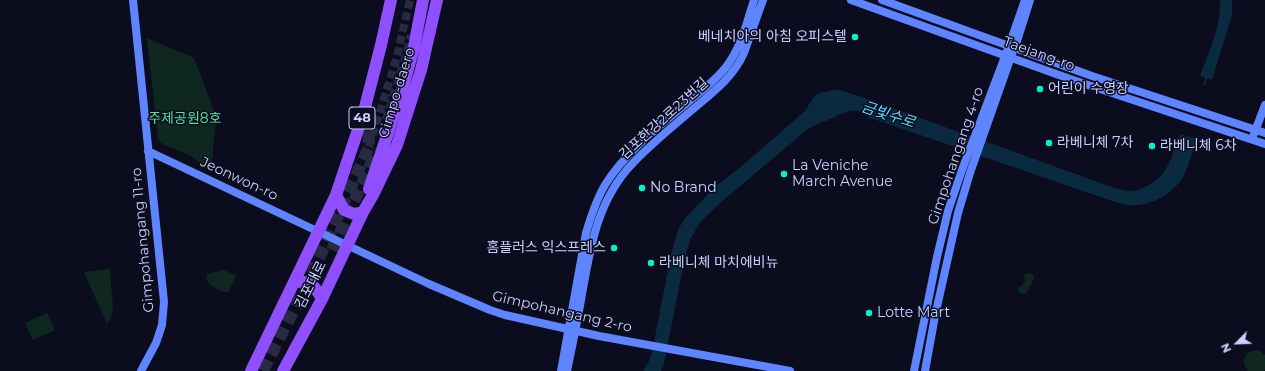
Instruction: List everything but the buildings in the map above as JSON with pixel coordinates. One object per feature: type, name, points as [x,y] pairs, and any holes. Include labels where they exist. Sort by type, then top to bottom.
[{"type":"main road","name":"Gimpo-daero","points":[[319,232],[336,195],[363,115],[391,0]]},
{"type":"main road","points":[[368,118],[388,50],[399,0]]},
{"type":"main road","points":[[336,195],[344,210],[354,214],[363,212],[367,195],[402,91],[414,47],[423,0]]},
{"type":"main road","name":"48","points":[[394,132],[416,60],[429,0]]},
{"type":"main road","name":"Gimpo-daero","points":[[363,212],[374,193],[397,145],[421,70],[436,0]]},
{"type":"main road","name":"김포대로","points":[[283,371],[322,299],[363,212]]},
{"type":"main road","name":"김포대로","points":[[251,371],[319,232]]},
{"type":"main road","points":[[295,282],[303,281],[312,285],[317,289],[322,299]]},
{"type":"street","name":"Gimpohangang 11-ro","points":[[132,0],[146,116],[148,151],[164,302],[162,325],[156,343],[142,371]]},
{"type":"street","name":"김포한강2로23번길","points":[[572,330],[586,233],[596,203],[604,186],[626,157],[715,79],[727,66],[737,49],[754,0]]},
{"type":"street","name":"김포한강2로23번길","points":[[572,330],[598,221],[613,188],[625,171],[643,153],[731,75],[744,52],[763,0]]},
{"type":"street","name":"Taejang-ro","points":[[850,0],[1070,79],[1265,144]]},
{"type":"street","name":"Taejang-ro","points":[[882,0],[1092,76],[1265,133]]},
{"type":"street","points":[[1012,46],[1025,0]]},
{"type":"street","points":[[1012,46],[1030,0]]},
{"type":"street","name":"Gimpohangang 4-ro","points":[[925,371],[935,316],[966,171],[978,126],[1012,46]]},
{"type":"street","name":"Gimpohangang 4-ro","points":[[914,371],[948,211],[987,129],[1008,57]]},
{"type":"street","points":[[1252,140],[1265,105]]},
{"type":"street","name":"Jeonwon-ro","points":[[148,151],[319,232]]},
{"type":"street","name":"Gimpohangang 2-ro","points":[[319,232],[430,284],[505,315],[600,336],[790,371]]},
{"type":"street","points":[[561,371],[572,330]]},
{"type":"street","points":[[567,371],[572,330]]},
{"type":"green space","name":"주제공원8호","points":[[147,38],[194,58],[216,116],[211,171],[191,156],[161,143],[158,138]]},
{"type":"green space","points":[[110,269],[113,309],[111,318],[107,324],[84,272]]},
{"type":"green space","points":[[224,270],[236,276],[228,293],[213,287],[208,282],[207,278],[207,274]]},
{"type":"green space","points":[[1027,273],[1034,276],[1032,283],[1026,294],[1019,293],[1018,288],[1022,286],[1025,281],[1024,275]]},
{"type":"green space","points":[[47,313],[55,330],[33,340],[25,323]]},
{"type":"green space","points":[[1256,350],[1265,355],[1265,369],[1264,371],[1248,371],[1244,361],[1246,355]]},
{"type":"water","points":[[1220,0],[1232,0],[1232,15],[1212,80],[1200,76],[1211,48],[1219,19]]},
{"type":"water","name":"금빛수로","points":[[832,90],[840,90],[864,98],[1126,191],[1140,189],[1153,183],[1159,178],[1168,165],[1180,134],[1197,139],[1185,173],[1173,189],[1152,202],[1128,205],[1115,202],[868,117],[858,111],[849,111],[844,113],[804,132],[700,222],[690,240],[685,257],[664,364],[661,371],[643,371],[652,352],[671,255],[678,230],[683,221],[714,188],[805,111],[817,94]]},
{"type":"waterway","points":[[1204,85],[1207,76]]},
{"type":"tunnel","points":[[369,147],[396,60],[410,0]]},
{"type":"tunnel","points":[[386,120],[411,35]]},
{"type":"tunnel","points":[[263,371],[310,278],[369,147],[368,118]]},
{"type":"tunnel","points":[[332,250],[378,151]]},
{"type":"place","name":"베네치아의 아침 오피스텔","points":[[855,37]]},
{"type":"place","name":"어린이 수영장","points":[[1040,89]]},
{"type":"place","name":"라베니체 7차","points":[[1049,143]]},
{"type":"place","name":"라베니체 6차","points":[[1152,146]]},
{"type":"place","name":"La Veniche March Avenue","points":[[784,174]]},
{"type":"place","name":"No Brand","points":[[642,188]]},
{"type":"place","name":"홈플러스 익스프레스","points":[[614,248]]},
{"type":"place","name":"라베니체 마치에비뉴","points":[[651,263]]},
{"type":"place","name":"Lotte Mart","points":[[869,313]]}]
